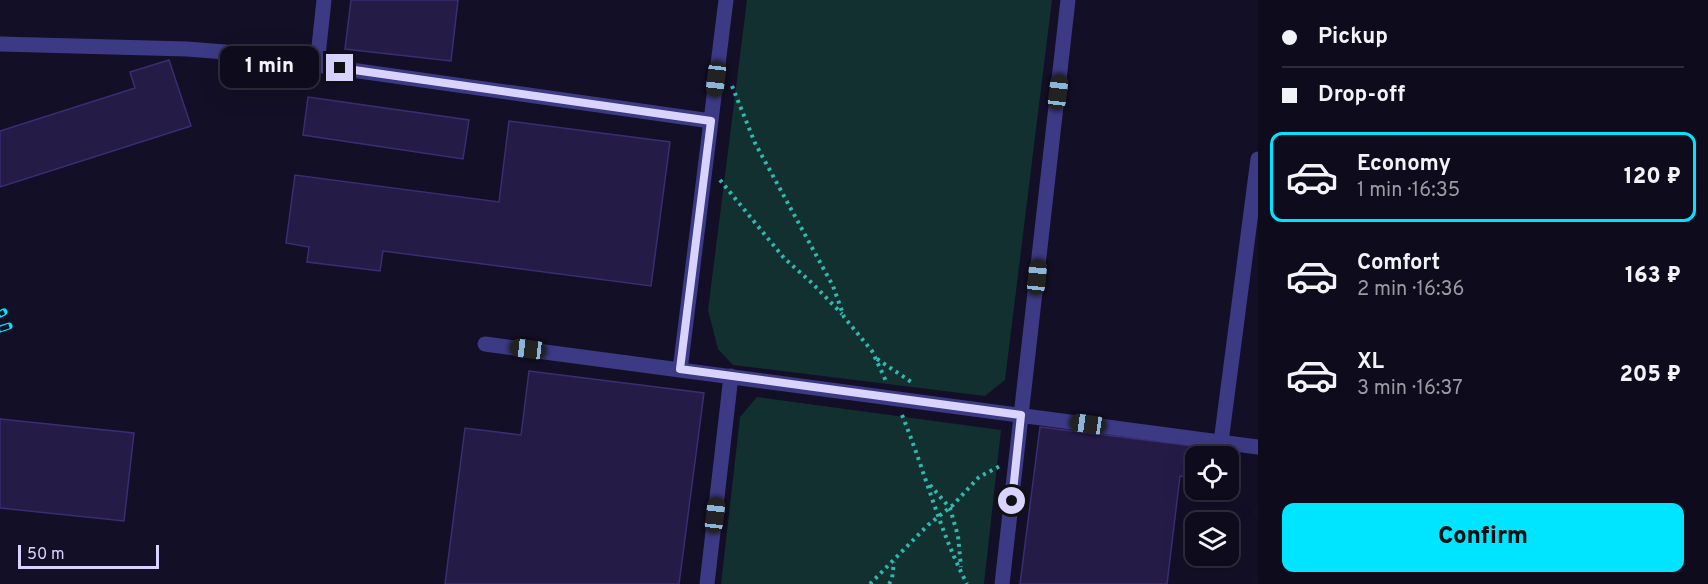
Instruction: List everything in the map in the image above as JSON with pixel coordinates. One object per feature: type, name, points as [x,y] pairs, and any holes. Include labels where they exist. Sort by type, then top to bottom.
[{"type":"lane","points":[[317,65],[324,0]]},
{"type":"lane","points":[[680,369],[726,0]]},
{"type":"lane","points":[[1002,584],[1068,0]]},
{"type":"lane","points":[[0,44],[225,52],[711,121]]},
{"type":"lane","points":[[1221,442],[1258,159]]},
{"type":"lane","points":[[484,344],[1258,447]]},
{"type":"lane","points":[[707,584],[731,376]]},
{"type":"path","points":[[731,84],[755,144],[833,286],[844,317]]},
{"type":"path","points":[[706,164],[784,258],[813,284],[872,351],[894,398],[928,482],[938,517],[967,584]]},
{"type":"path","points":[[870,584],[928,525],[950,508],[979,477],[1016,459]]},
{"type":"path","points":[[928,482],[950,508],[958,536],[958,554],[963,575]]},
{"type":"path","points":[[889,584],[895,561]]},
{"type":"green space","points":[[747,0],[1052,0],[1005,380],[985,396],[733,365],[718,349],[708,310]]},
{"type":"green space","points":[[757,397],[1001,430],[984,584],[721,584],[740,417]]},
{"type":"building","points":[[351,0],[458,0],[451,61],[345,49]]},
{"type":"building","points":[[169,60],[191,126],[0,187],[0,131],[135,88],[130,72]]},
{"type":"building","points":[[308,97],[469,120],[463,159],[303,135]]},
{"type":"building","points":[[509,121],[670,142],[651,286],[383,251],[380,271],[307,262],[309,247],[286,243],[295,175],[499,202]]},
{"type":"building","points":[[529,371],[704,393],[679,584],[445,584],[465,428],[521,435]]},
{"type":"building","points":[[0,419],[134,433],[124,521],[0,508]]},
{"type":"building","points":[[1040,427],[1193,446],[1185,446],[1185,476],[1180,476],[1167,584],[1020,584]]},
{"type":"railway","points":[[0,314],[4,312]]},
{"type":"railway","points":[[0,329],[9,326]]},
{"type":"route","points":[[340,68],[711,121],[680,369],[1021,415],[1012,501]]}]
